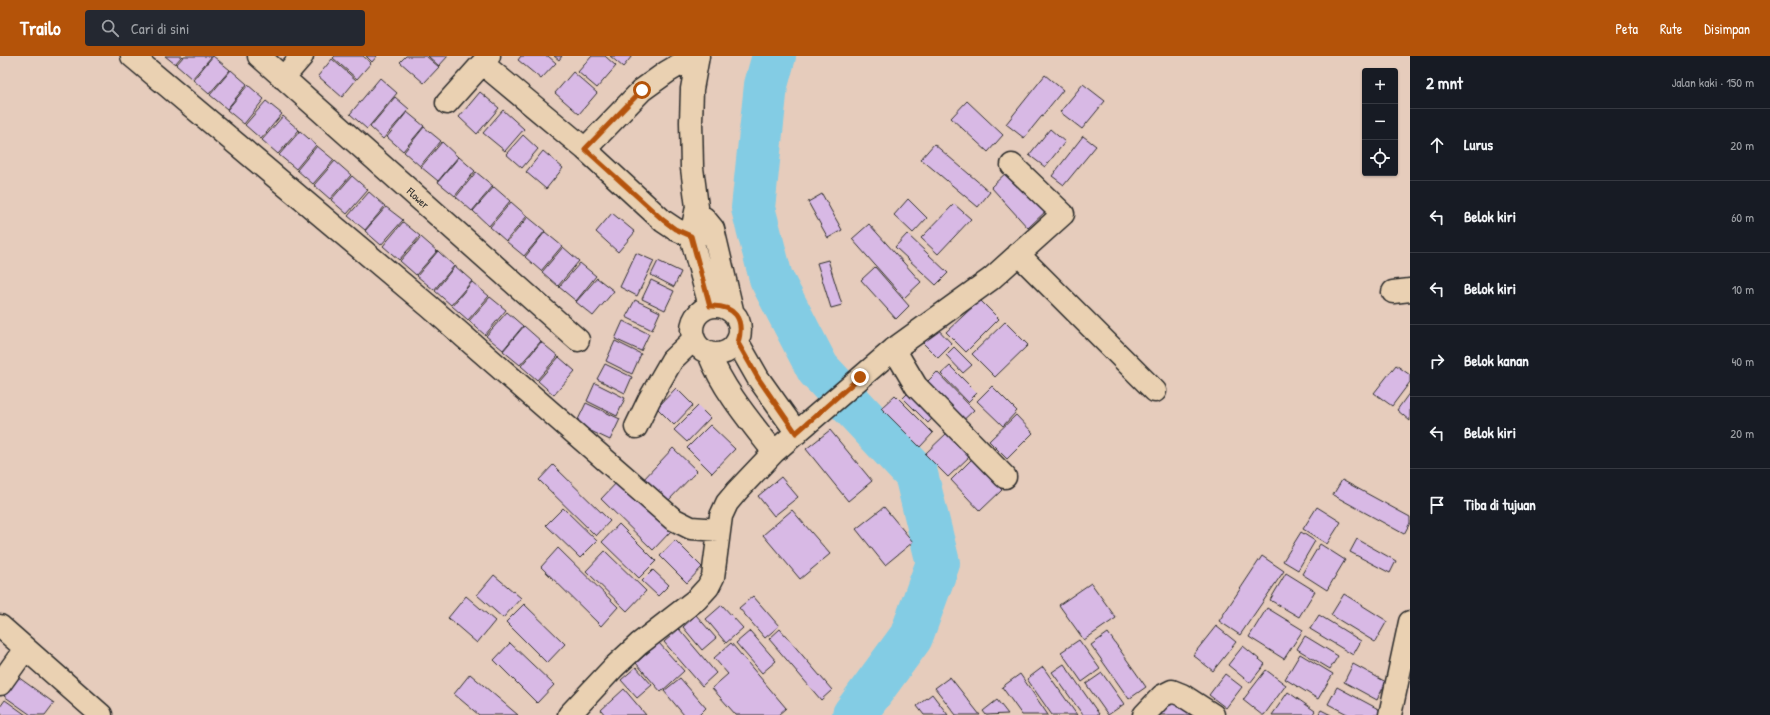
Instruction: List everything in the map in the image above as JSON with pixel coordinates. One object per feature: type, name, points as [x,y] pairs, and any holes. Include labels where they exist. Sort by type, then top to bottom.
[{"type":"street","points":[[132,56],[430,307],[673,519],[691,528],[719,530]]},
{"type":"street","name":"Flower","points":[[259,56],[578,340]]},
{"type":"street","points":[[283,78],[302,56]]},
{"type":"street","points":[[585,149],[642,90],[667,72],[694,56]]},
{"type":"street","points":[[698,56],[692,89],[691,122],[692,168],[697,207],[691,236],[710,306]]},
{"type":"street","points":[[447,103],[486,60],[663,220],[675,229],[691,236],[713,229]]},
{"type":"street","points":[[569,715],[614,667],[640,644],[697,599],[708,587],[713,577],[721,516],[727,503],[774,452],[894,349],[991,279],[1064,214],[1012,165]]},
{"type":"street","points":[[697,207],[713,229],[732,310],[739,320],[741,332],[738,343],[730,351],[720,355],[709,354],[697,346],[692,331],[693,323],[702,310],[710,306],[721,306],[732,310]]},
{"type":"street","points":[[1018,254],[1155,391]]},
{"type":"street","points":[[636,427],[649,400],[672,360],[694,339]]},
{"type":"street","points":[[738,343],[758,378],[796,433]]},
{"type":"street","points":[[894,349],[916,386],[1005,477]]},
{"type":"street","points":[[709,354],[715,369],[733,399],[774,452]]},
{"type":"street","points":[[1390,715],[1410,622]]},
{"type":"street","points":[[0,626],[101,715]]},
{"type":"street","points":[[0,684],[25,649]]},
{"type":"street","points":[[1144,715],[1162,696],[1172,691],[1182,695],[1213,715]]},
{"type":"building","points":[[165,56],[182,56],[175,64]]},
{"type":"building","points":[[184,56],[212,56],[192,79],[176,65]]},
{"type":"building","points":[[213,56],[230,70],[209,94],[193,80]]},
{"type":"building","points":[[335,56],[363,56],[371,63],[357,79],[333,58]]},
{"type":"building","points":[[366,56],[377,56],[372,62]]},
{"type":"building","points":[[406,56],[426,56],[439,67],[424,83],[400,62]]},
{"type":"building","points":[[428,56],[448,56],[439,66]]},
{"type":"building","points":[[521,56],[548,56],[556,63],[541,79],[518,60]]},
{"type":"building","points":[[554,56],[562,56],[559,60]]},
{"type":"building","points":[[592,56],[605,56],[616,66],[597,88],[578,72]]},
{"type":"building","points":[[610,56],[632,56],[623,67]]},
{"type":"building","points":[[332,59],[356,80],[342,97],[318,76]]},
{"type":"building","points":[[231,70],[247,84],[227,109],[210,95]]},
{"type":"building","points":[[573,72],[597,93],[579,114],[555,93]]},
{"type":"building","points":[[1045,75],[1063,90],[1024,138],[1006,124]]},
{"type":"building","points":[[380,78],[397,93],[367,129],[350,114]]},
{"type":"building","points":[[1083,84],[1105,101],[1082,129],[1060,112]]},
{"type":"building","points":[[248,85],[264,99],[244,124],[227,110]]},
{"type":"building","points":[[480,92],[499,108],[477,134],[459,117]]},
{"type":"building","points":[[395,97],[409,109],[383,139],[370,127]]},
{"type":"building","points":[[266,101],[282,114],[261,139],[245,125]]},
{"type":"building","points":[[967,101],[1003,135],[988,152],[951,118]]},
{"type":"building","points":[[503,110],[524,129],[505,151],[483,133]]},
{"type":"building","points":[[407,112],[424,126],[403,151],[387,137]]},
{"type":"building","points":[[283,116],[299,130],[278,154],[262,140]]},
{"type":"building","points":[[424,127],[441,141],[420,166],[404,152]]},
{"type":"building","points":[[1050,129],[1065,142],[1045,167],[1029,155]]},
{"type":"building","points":[[300,131],[316,145],[296,169],[279,155]]},
{"type":"building","points":[[523,135],[538,149],[522,168],[506,154]]},
{"type":"building","points":[[1083,136],[1096,146],[1064,185],[1052,176]]},
{"type":"building","points":[[442,142],[458,157],[438,181],[421,167]]},
{"type":"building","points":[[934,144],[990,192],[978,207],[921,159]]},
{"type":"building","points":[[317,146],[334,160],[313,184],[297,170]]},
{"type":"building","points":[[543,151],[563,168],[546,189],[526,172]]},
{"type":"building","points":[[459,157],[475,171],[455,196],[438,182]]},
{"type":"building","points":[[335,161],[351,175],[330,199],[314,185]]},
{"type":"building","points":[[1010,169],[1048,209],[1028,228],[991,187]]},
{"type":"building","points":[[476,172],[493,186],[472,211],[456,197]]},
{"type":"building","points":[[352,176],[368,190],[347,214],[331,200]]},
{"type":"building","points":[[494,187],[510,201],[489,226],[473,211]]},
{"type":"building","points":[[369,192],[385,206],[365,230],[348,216]]},
{"type":"building","points":[[822,194],[842,230],[828,238],[808,202]]},
{"type":"building","points":[[908,199],[927,218],[913,233],[894,215]]},
{"type":"building","points":[[511,202],[527,216],[506,241],[490,227]]},
{"type":"building","points":[[954,204],[971,219],[938,254],[921,238]]},
{"type":"building","points":[[386,207],[403,220],[381,245],[365,231]]},
{"type":"building","points":[[612,213],[635,232],[618,252],[596,232]]},
{"type":"building","points":[[528,217],[545,231],[524,256],[507,242]]},
{"type":"building","points":[[403,222],[420,236],[399,260],[383,246]]},
{"type":"building","points":[[869,224],[921,282],[904,298],[852,239]]},
{"type":"building","points":[[545,232],[562,246],[541,271],[525,257]]},
{"type":"building","points":[[907,234],[948,273],[936,285],[895,247]]},
{"type":"building","points":[[421,237],[437,251],[416,275],[400,261]]},
{"type":"building","points":[[563,247],[579,261],[558,286],[542,272]]},
{"type":"building","points":[[438,251],[454,266],[434,290],[417,276]]},
{"type":"building","points":[[636,253],[654,261],[637,296],[620,287]]},
{"type":"building","points":[[828,260],[842,305],[831,308],[817,263]]},
{"type":"building","points":[[658,261],[681,272],[674,287],[651,275]]},
{"type":"building","points":[[580,263],[596,276],[576,301],[559,287]]},
{"type":"building","points":[[455,266],[472,281],[451,305],[435,291]]},
{"type":"building","points":[[875,267],[909,306],[896,319],[861,280]]},
{"type":"building","points":[[597,278],[614,291],[593,316],[576,302]]},
{"type":"building","points":[[651,280],[674,291],[665,310],[642,299]]},
{"type":"building","points":[[472,282],[489,296],[468,320],[452,306]]},
{"type":"building","points":[[490,297],[506,310],[485,335],[469,321]]},
{"type":"building","points":[[635,300],[660,312],[652,330],[626,317]]},
{"type":"building","points":[[980,300],[999,319],[966,352],[946,332]]},
{"type":"building","points":[[507,312],[523,326],[503,350],[486,336]]},
{"type":"building","points":[[623,321],[649,334],[641,351],[615,339]]},
{"type":"building","points":[[1005,322],[1028,345],[995,377],[972,354]]},
{"type":"building","points":[[934,325],[952,344],[938,358],[920,340]]},
{"type":"building","points":[[524,326],[541,341],[520,365],[503,351]]},
{"type":"building","points":[[615,341],[641,354],[632,374],[606,361]]},
{"type":"building","points":[[541,342],[558,356],[537,380],[521,366]]},
{"type":"building","points":[[954,347],[972,365],[963,373],[946,355]]},
{"type":"building","points":[[559,357],[575,371],[554,395],[538,381]]},
{"type":"building","points":[[605,364],[632,377],[625,393],[597,379]]},
{"type":"building","points":[[1396,365],[1410,375],[1410,382],[1392,406],[1374,393]]},
{"type":"building","points":[[950,366],[977,393],[968,402],[941,374]]},
{"type":"building","points":[[937,372],[974,410],[957,426],[921,388]]},
{"type":"building","points":[[595,383],[625,398],[617,416],[587,401]]},
{"type":"building","points":[[992,386],[1017,411],[1003,426],[977,401]]},
{"type":"building","points":[[914,387],[938,412],[928,423],[903,398]]},
{"type":"building","points":[[676,388],[693,405],[674,425],[657,408]]},
{"type":"building","points":[[1410,392],[1410,421],[1397,410]]},
{"type":"building","points":[[895,395],[933,433],[920,447],[881,408]]},
{"type":"building","points":[[586,403],[620,419],[610,440],[576,424]]},
{"type":"building","points":[[698,406],[710,418],[687,442],[674,430]]},
{"type":"building","points":[[1016,415],[1033,433],[1007,459],[989,441]]},
{"type":"building","points":[[710,425],[735,449],[712,473],[687,448]]},
{"type":"building","points":[[830,430],[872,481],[848,501],[806,449]]},
{"type":"building","points":[[948,432],[971,455],[948,477],[925,454]]},
{"type":"building","points":[[673,448],[697,471],[665,504],[642,481]]},
{"type":"building","points":[[972,459],[1002,490],[980,511],[951,480]]},
{"type":"building","points":[[553,465],[610,521],[596,536],[539,480]]},
{"type":"building","points":[[781,477],[798,497],[774,516],[758,496]]},
{"type":"building","points":[[619,480],[671,531],[653,550],[601,499]]},
{"type":"building","points":[[1342,480],[1410,517],[1410,523],[1404,534],[1333,495]]},
{"type":"building","points":[[884,507],[913,542],[885,565],[856,529]]},
{"type":"building","points":[[1317,507],[1341,522],[1327,544],[1303,529]]},
{"type":"building","points":[[563,508],[597,541],[580,558],[546,525]]},
{"type":"building","points":[[792,510],[830,554],[800,579],[763,535]]},
{"type":"building","points":[[619,524],[656,561],[639,578],[602,542]]},
{"type":"building","points":[[1301,532],[1315,541],[1298,570],[1283,561]]},
{"type":"building","points":[[1357,539],[1396,561],[1390,573],[1350,552]]},
{"type":"building","points":[[675,540],[702,567],[687,583],[660,556]]},
{"type":"building","points":[[1320,544],[1345,560],[1327,590],[1302,574]]},
{"type":"building","points":[[558,548],[618,607],[601,626],[541,567]]},
{"type":"building","points":[[605,551],[646,591],[627,611],[586,571]]},
{"type":"building","points":[[1262,556],[1284,571],[1240,635],[1219,621]]},
{"type":"building","points":[[653,570],[669,585],[658,596],[642,581]]},
{"type":"building","points":[[1286,573],[1315,591],[1299,617],[1270,600]]},
{"type":"building","points":[[494,575],[521,598],[503,618],[477,595]]},
{"type":"building","points":[[1091,583],[1116,618],[1084,640],[1059,605]]},
{"type":"building","points":[[1344,594],[1387,621],[1375,642],[1331,615]]},
{"type":"building","points":[[466,596],[495,621],[477,643],[448,618]]},
{"type":"building","points":[[753,596],[779,626],[765,638],[739,608]]},
{"type":"building","points":[[524,604],[565,644],[547,663],[506,622]]},
{"type":"building","points":[[722,605],[743,628],[726,643],[706,619]]},
{"type":"building","points":[[1267,608],[1303,630],[1284,659],[1249,637]]},
{"type":"building","points":[[696,615],[716,638],[702,650],[683,627]]},
{"type":"building","points":[[1319,615],[1361,641],[1353,655],[1310,629]]},
{"type":"building","points":[[1216,626],[1236,642],[1213,671],[1193,655]]},
{"type":"building","points":[[679,629],[716,673],[702,686],[664,642]]},
{"type":"building","points":[[780,629],[832,690],[821,700],[769,639]]},
{"type":"building","points":[[750,631],[776,661],[762,673],[736,643]]},
{"type":"building","points":[[1108,633],[1146,687],[1129,699],[1091,645]]},
{"type":"building","points":[[1305,636],[1338,656],[1330,669],[1297,649]]},
{"type":"building","points":[[1079,640],[1100,669],[1082,682],[1061,652]]},
{"type":"building","points":[[510,643],[554,685],[537,703],[494,660]]},
{"type":"building","points":[[659,643],[684,671],[661,692],[636,663]]},
{"type":"building","points":[[731,643],[786,708],[778,715],[736,715],[712,688],[728,674],[714,658]]},
{"type":"building","points":[[1243,646],[1265,664],[1250,683],[1228,665]]},
{"type":"building","points":[[1300,654],[1333,674],[1318,699],[1285,679]]},
{"type":"building","points":[[1064,664],[1099,714],[1098,715],[1083,715],[1052,672]]},
{"type":"building","points":[[1353,664],[1386,682],[1377,700],[1344,682]]},
{"type":"building","points":[[636,667],[652,685],[637,698],[621,680]]},
{"type":"building","points":[[1043,667],[1077,715],[1052,715],[1027,679]]},
{"type":"building","points":[[1266,670],[1286,685],[1264,715],[1262,715],[1243,700]]},
{"type":"building","points":[[1102,673],[1124,704],[1108,715],[1086,684]]},
{"type":"building","points":[[470,674],[518,715],[479,715],[454,694]]},
{"type":"building","points":[[1020,674],[1048,715],[1022,715],[1002,687]]},
{"type":"building","points":[[1225,674],[1242,687],[1226,708],[1209,695]]},
{"type":"building","points":[[18,677],[54,703],[45,715],[31,715],[4,696]]},
{"type":"building","points":[[950,677],[980,715],[956,715],[935,688]]},
{"type":"building","points":[[680,678],[706,708],[699,715],[684,715],[664,691]]},
{"type":"building","points":[[1337,687],[1382,711],[1380,715],[1349,715],[1328,704]]},
{"type":"building","points":[[624,689],[646,715],[605,715],[601,710]]},
{"type":"building","points":[[1288,692],[1315,711],[1312,715],[1272,715]]},
{"type":"building","points":[[932,694],[948,715],[924,715],[917,706]]},
{"type":"building","points":[[1173,696],[1193,715],[1154,715]]},
{"type":"building","points":[[5,700],[26,715],[4,715],[0,712],[0,707]]},
{"type":"building","points":[[997,700],[1008,714],[986,715],[983,711]]},
{"type":"building","points":[[1321,710],[1331,715],[1318,715]]},
{"type":"waterway","points":[[774,56],[766,85],[753,208],[771,278],[818,369],[916,474],[938,563],[911,637],[854,715]]},
{"type":"route","points":[[642,90],[585,149],[642,203],[675,229],[691,236],[710,306],[721,306],[732,310],[739,320],[741,332],[738,343],[758,378],[796,433],[860,377]]}]
